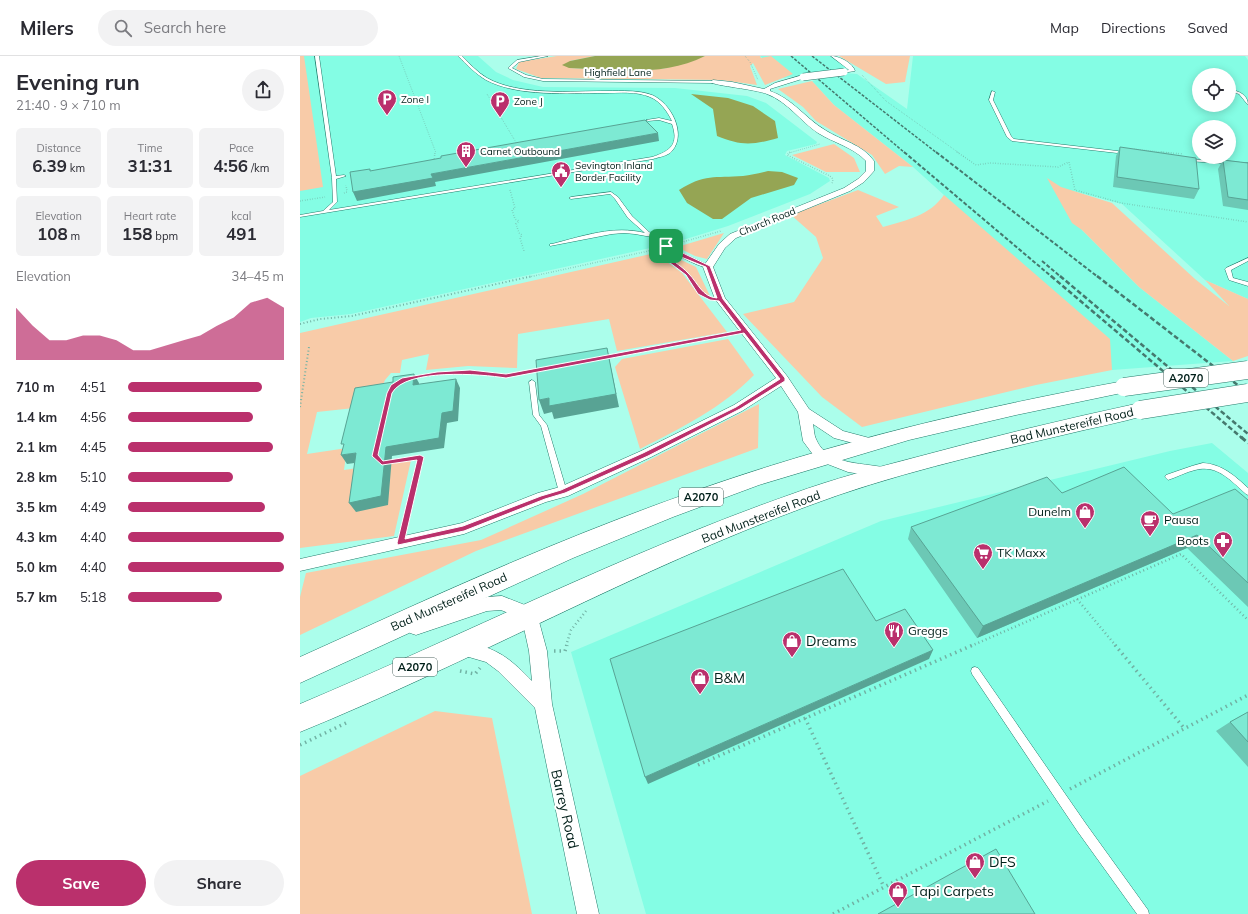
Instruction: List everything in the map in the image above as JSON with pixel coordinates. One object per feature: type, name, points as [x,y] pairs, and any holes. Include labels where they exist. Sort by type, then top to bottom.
[{"type":"highway","name":"Bad Munstereifel Road","points":[[300,670],[430,610],[615,530],[756,478],[822,457],[1020,406],[1124,387],[1248,370]]},
{"type":"highway","name":"Bad Munstereifel Road","points":[[300,718],[375,686],[604,579],[784,505],[887,473],[1042,431],[1140,410],[1248,393]]},
{"type":"street","points":[[763,91],[766,88],[777,84],[804,78],[852,71],[849,65],[834,56]]},
{"type":"street","name":"Highfield Lane","points":[[713,82],[763,91]]},
{"type":"street","name":"Church Road","points":[[708,267],[717,252],[732,236],[762,222],[837,194],[863,181],[870,171],[871,165],[866,156],[821,132],[787,102],[763,91]]},
{"type":"street","points":[[708,267],[720,299],[783,380],[804,412],[810,441],[822,457],[848,468],[887,473]]},
{"type":"street","points":[[300,565],[464,528],[543,497],[563,492],[646,454],[738,408],[783,380]]},
{"type":"street","points":[[804,412],[839,435],[872,443]]},
{"type":"street","points":[[330,657],[487,604],[502,603],[529,614]]},
{"type":"street","name":"Barrey Road","points":[[529,614],[538,651],[543,704],[588,914]]},
{"type":"street","points":[[459,647],[490,656],[504,664],[543,704]]},
{"type":"lane","points":[[317,56],[335,195],[335,202],[333,206],[321,213]]},
{"type":"lane","points":[[300,216],[653,158],[663,155],[671,150],[676,137],[674,123],[665,106],[651,97],[630,92],[557,92],[513,87],[490,81],[481,76],[460,56]]},
{"type":"lane","name":"Highfield Lane","points":[[546,56],[518,61],[510,68],[525,76],[543,80],[713,82]]},
{"type":"lane","points":[[993,92],[991,100],[1009,137],[1013,140],[1063,146],[1133,151]]},
{"type":"lane","points":[[1236,92],[1240,93],[1248,104]]},
{"type":"lane","points":[[648,120],[660,119],[674,123]]},
{"type":"lane","points":[[1179,159],[1248,164]]},
{"type":"lane","points":[[334,178],[344,176]]},
{"type":"lane","points":[[571,198],[610,193],[628,216],[650,236],[683,256],[708,267]]},
{"type":"lane","points":[[552,245],[623,231],[638,232],[650,236]]},
{"type":"lane","points":[[1248,259],[1228,269],[1231,278],[1248,284]]},
{"type":"lane","points":[[532,382],[536,415],[544,424],[563,492]]},
{"type":"lane","points":[[1168,477],[1198,465],[1213,466],[1226,472],[1248,492]]},
{"type":"lane","points":[[975,671],[1059,795],[1144,914]]},
{"type":"path","points":[[399,56],[436,154],[433,164]]},
{"type":"path","points":[[745,56],[750,62],[763,91]]},
{"type":"path","points":[[852,71],[861,74],[886,101],[976,164],[990,163],[1058,167],[1069,162],[1075,190],[1121,203],[1248,222]]},
{"type":"path","points":[[488,94],[517,144]]},
{"type":"path","points":[[819,141],[821,143],[791,152],[787,155],[830,176],[833,179],[832,184]]},
{"type":"path","points":[[1133,151],[1184,154]]},
{"type":"path","points":[[507,182],[515,208],[512,210],[515,219],[519,221],[516,224],[519,233],[522,235],[520,238],[524,251]]},
{"type":"path","points":[[300,201],[335,195]]},
{"type":"path","points":[[300,324],[320,319],[352,316],[701,238],[724,230]]},
{"type":"path","points":[[671,262],[687,274],[700,292],[712,299],[720,299]]},
{"type":"path","points":[[600,359],[745,331]]},
{"type":"path","points":[[300,407],[309,348]]},
{"type":"path","points":[[410,378],[470,371],[506,376],[541,370]]},
{"type":"path","points":[[382,463],[420,457],[400,543]]},
{"type":"path","points":[[698,765],[1181,554],[1248,620]]},
{"type":"path","points":[[1077,599],[1184,728]]},
{"type":"path","points":[[565,651],[571,630],[588,609]]},
{"type":"path","points":[[833,914],[1248,694]]},
{"type":"path","points":[[805,718],[884,887]]},
{"type":"shaded area","name":"Sevington Inland Border Facility","points":[[300,56],[478,56],[496,72],[513,80],[543,87],[675,88],[747,96],[766,103],[817,142],[816,144],[787,151],[785,155],[829,178],[830,181],[810,194],[728,226],[673,243],[351,314],[311,318],[300,322]]},
{"type":"shaded area","points":[[300,56],[304,56],[323,187],[300,191]]},
{"type":"shaded area","points":[[557,56],[595,56],[570,61],[569,68],[637,71],[667,68],[705,56],[760,56],[761,58],[771,56],[793,74],[765,85],[753,63],[750,66],[757,85],[721,80],[541,78],[516,69],[519,62]]},
{"type":"shaded area","points":[[595,56],[705,56],[689,63],[656,70],[621,71],[569,68],[562,65],[570,61]]},
{"type":"shaded area","points":[[760,56],[830,56],[847,67],[842,70],[783,78]]},
{"type":"shaded area","points":[[839,56],[910,56],[905,82],[886,84]]},
{"type":"shaded area","points":[[913,56],[1245,56],[1248,60],[1248,299],[1205,280],[1122,204],[1073,191],[1082,230],[1139,287],[1233,361],[1112,370],[1060,336],[938,204],[944,195],[913,167],[834,105],[812,81],[845,73],[857,74],[907,109]]},
{"type":"shaded area","points":[[812,81],[834,105],[913,167],[899,166],[885,174],[872,155],[816,121],[803,107],[778,89]]},
{"type":"shaded area","points":[[691,94],[728,98],[753,106],[775,121],[778,138],[754,143],[740,143],[717,136],[713,109]]},
{"type":"shaded area","points":[[834,144],[854,158],[860,172],[826,172],[792,155]]},
{"type":"shaded area","points":[[768,171],[782,172],[798,178],[794,185],[751,198],[722,219],[713,219],[687,203],[679,190],[703,179],[743,176]]},
{"type":"shaded area","points":[[1047,178],[1061,187],[1112,203],[1195,279],[1229,306],[1205,280],[1248,299],[1248,356],[1233,361],[1139,287],[1082,230],[1072,223]]},
{"type":"shaded area","points":[[858,190],[899,207],[876,216],[883,227],[924,213],[932,208],[944,195],[1110,339],[1112,370],[1036,385],[862,427],[822,397],[743,314],[794,302],[823,258],[816,237],[791,215]]},
{"type":"shaded area","points":[[724,233],[707,259],[695,256],[677,247]]},
{"type":"shaded area","points":[[660,250],[696,267],[710,296],[702,292],[688,273]]},
{"type":"shaded area","points":[[655,253],[682,273],[727,332],[617,351],[609,319],[518,334],[517,368],[468,366],[426,370],[429,354],[402,360],[400,373],[391,373],[385,380],[379,394],[354,408],[317,412],[307,454],[347,448],[344,470],[411,460],[394,536],[300,548],[300,333]]},
{"type":"shaded area","points":[[728,339],[754,375],[742,387],[715,407],[686,425],[640,449],[615,367],[622,359]]},
{"type":"shaded area","points":[[759,404],[758,448],[476,551],[300,635],[300,597],[306,573],[481,540],[583,494]]},
{"type":"shaded area","points":[[1212,443],[1248,473],[1248,914],[646,914],[571,652],[881,521],[1170,451]]},
{"type":"shaded area","points":[[435,711],[492,718],[532,914],[300,914],[300,776]]},
{"type":"building","points":[[645,120],[658,133],[431,174],[433,178],[353,192],[350,172],[370,169],[370,171],[441,158],[441,156]]},
{"type":"building","points":[[1120,147],[1192,157],[1192,164],[1197,164],[1199,189],[1117,177]]},
{"type":"building","points":[[1236,162],[1248,163],[1248,200],[1228,197],[1224,164],[1236,164]]},
{"type":"building","points":[[607,348],[616,394],[549,406],[549,398],[539,400],[536,360]]},
{"type":"building","points":[[414,374],[413,385],[456,379],[453,411],[442,413],[439,438],[386,447],[381,496],[349,503],[356,453],[341,455],[344,444],[341,444],[355,388],[393,382],[393,377]]},
{"type":"building","points":[[1124,467],[1173,514],[1235,489],[1248,500],[1248,583],[1197,535],[983,626],[911,527],[1047,477],[1062,493]]},
{"type":"building","points":[[843,569],[876,621],[905,609],[933,650],[645,777],[610,659]]},
{"type":"building","points":[[1248,712],[1248,742],[1230,722]]},
{"type":"building","name":"DFS","points":[[996,849],[1035,914],[878,914]]},
{"type":"railway","points":[[791,56],[905,153]]},
{"type":"railway","points":[[812,56],[937,153]]},
{"type":"railway","points":[[904,152],[1052,277]]},
{"type":"railway","points":[[936,152],[1098,277]]},
{"type":"railway","points":[[1042,261],[1061,277]]},
{"type":"railway","points":[[1051,276],[1242,438]]},
{"type":"railway","points":[[1060,276],[1248,434]]},
{"type":"railway","points":[[1097,276],[1248,393]]},
{"type":"railway","points":[[1241,437],[1248,443]]},
{"type":"place","name":"Zone I","points":[[387,116]]},
{"type":"place","name":"Zone J","points":[[500,118]]},
{"type":"place","name":"Carnet Outbound","points":[[466,168]]},
{"type":"place","name":"Sevington Inland Border Facility","points":[[561,188]]},
{"type":"place","name":"Dunelm","points":[[1085,529]]},
{"type":"place","name":"Pausa","points":[[1150,537]]},
{"type":"place","name":"Boots","points":[[1223,558]]},
{"type":"place","name":"TK Maxx","points":[[983,570]]},
{"type":"place","name":"Greggs","points":[[894,648]]},
{"type":"place","name":"Dreams","points":[[792,658]]},
{"type":"place","name":"B&M","points":[[700,695]]},
{"type":"place","name":"DFS","points":[[975,879]]},
{"type":"place","name":"Tapi Carpets","points":[[898,908]]},
{"type":"route","points":[[666,246],[655,250],[687,274],[700,292],[712,299],[720,299],[745,331],[506,376],[470,371],[404,379],[393,386],[390,393],[375,456],[382,463],[420,457],[400,543],[464,528],[543,497],[563,492],[646,454],[738,408],[783,380],[745,331],[720,299],[708,267],[683,256],[666,246]]}]
